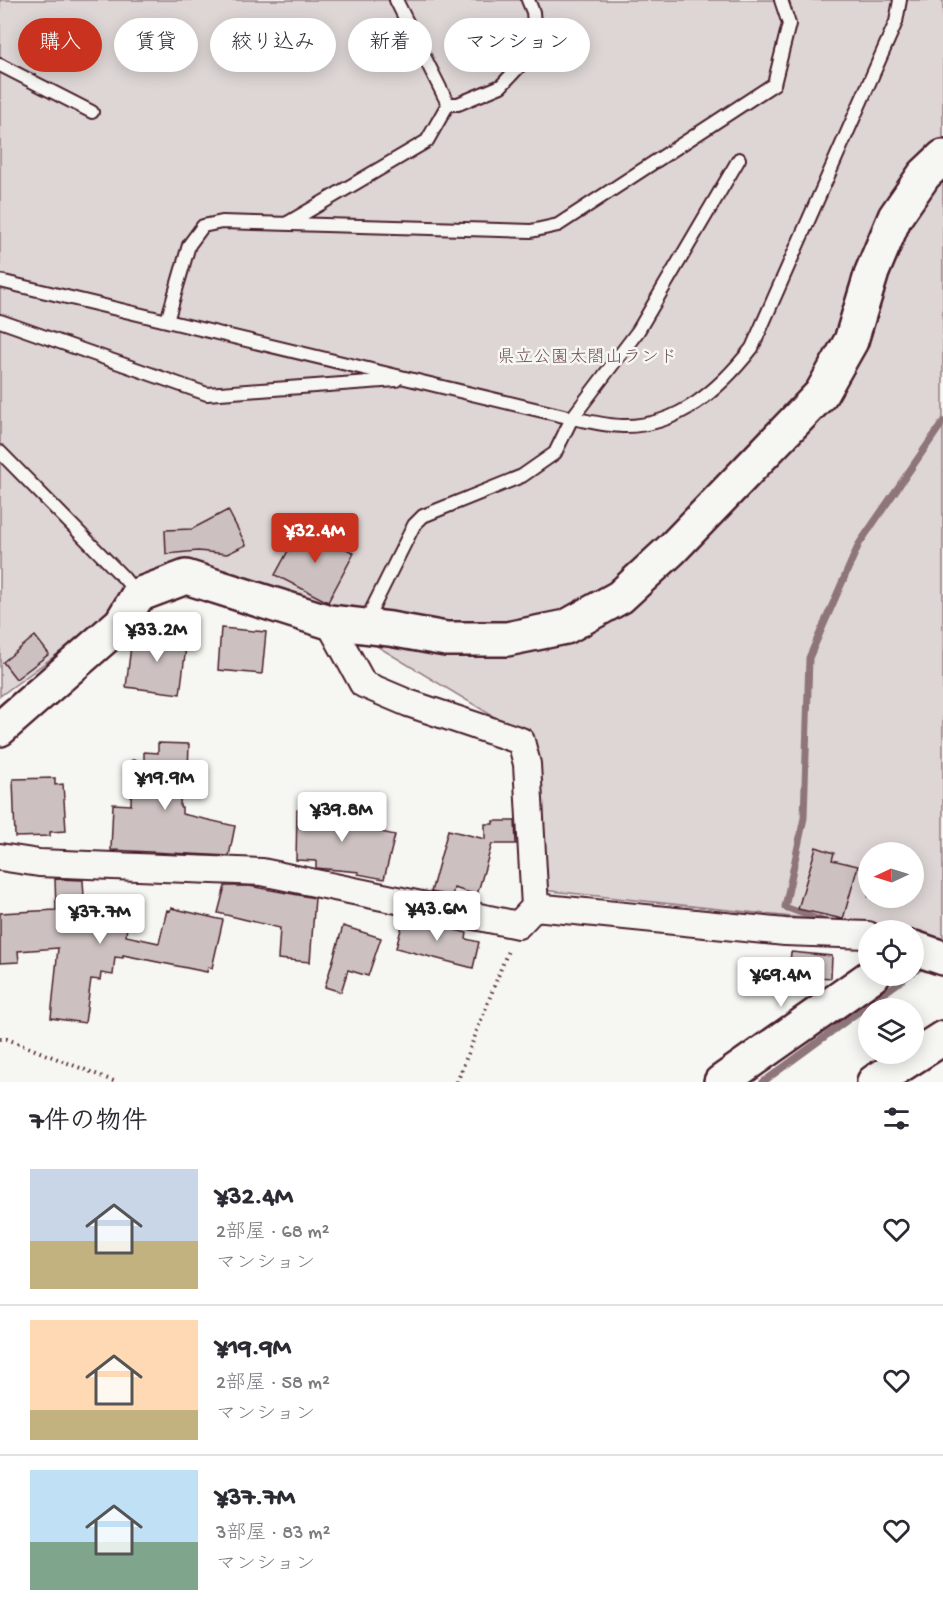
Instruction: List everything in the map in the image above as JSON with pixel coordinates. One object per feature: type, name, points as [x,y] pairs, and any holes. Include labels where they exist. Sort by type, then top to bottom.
[{"type":"main road","points":[[0,729],[121,623],[138,595],[186,577],[329,622],[446,639],[507,639],[566,627],[620,597],[671,550],[821,394],[851,341],[872,273],[895,217],[924,175],[943,157]]},
{"type":"main road","points":[[924,951],[943,958]]},
{"type":"main road","points":[[721,1082],[858,986]]},
{"type":"main road","points":[[874,1082],[943,1038]]},
{"type":"street","points":[[329,622],[363,684],[408,703],[521,741],[527,764],[526,916]]},
{"type":"street","points":[[0,857],[39,863],[262,872],[526,916],[858,935]]},
{"type":"lane","points":[[396,0],[448,104]]},
{"type":"lane","points":[[448,104],[459,104],[501,86],[526,59],[535,35],[533,12],[528,0]]},
{"type":"lane","points":[[167,321],[189,245],[203,226],[222,222],[531,231],[558,225],[774,84],[789,24],[781,0]]},
{"type":"lane","points":[[0,281],[572,418],[621,426],[647,425],[693,406],[732,375],[752,348],[896,22],[900,0]]},
{"type":"lane","points":[[0,65],[92,112]]},
{"type":"lane","points":[[286,224],[427,141],[448,104]]},
{"type":"lane","points":[[364,626],[414,525],[423,516],[522,476],[555,453],[572,418],[638,331],[740,159]]},
{"type":"lane","points":[[0,321],[207,394],[410,379]]},
{"type":"lane","points":[[0,452],[138,595]]},
{"type":"path","points":[[457,1082],[526,916]]},
{"type":"path","points":[[0,1039],[116,1082]]},
{"type":"green space","name":"県立公園太閤山ランド","points":[[0,0],[943,0],[943,946],[924,937],[924,920],[858,920],[858,924],[542,890],[531,739],[355,633],[340,612],[196,562],[138,595],[0,696]]},
{"type":"building","points":[[228,510],[246,545],[227,554],[198,551],[166,554],[165,530],[192,529]]},
{"type":"building","points":[[302,525],[354,553],[328,602],[275,575]]},
{"type":"building","points":[[221,628],[266,632],[262,674],[218,670]]},
{"type":"building","points":[[137,632],[187,639],[180,694],[126,687],[132,638]]},
{"type":"building","points":[[35,636],[49,654],[16,679],[3,662]]},
{"type":"building","points":[[158,743],[189,744],[188,771],[181,771],[180,807],[182,807],[182,814],[235,826],[229,856],[111,850],[113,804],[131,805],[132,760],[144,761],[144,752],[158,753]]},
{"type":"building","points":[[55,778],[55,785],[63,784],[66,831],[50,832],[50,836],[15,837],[13,779]]},
{"type":"building","points":[[297,810],[353,814],[352,820],[377,825],[376,831],[395,835],[384,879],[358,874],[359,872],[316,868],[316,861],[296,860]]},
{"type":"building","points":[[493,821],[515,821],[516,844],[492,844],[477,895],[454,888],[452,896],[431,892],[448,830],[485,839],[485,824],[493,824]]},
{"type":"building","points":[[816,847],[834,853],[832,860],[858,866],[843,919],[798,909]]},
{"type":"building","points":[[55,879],[83,880],[85,916],[104,918],[104,922],[127,926],[126,936],[159,943],[167,910],[170,911],[171,908],[223,920],[212,968],[208,967],[207,972],[123,955],[123,958],[115,957],[113,975],[101,973],[100,980],[91,979],[85,1023],[51,1018],[58,948],[18,951],[19,962],[0,963],[0,913],[56,910]]},
{"type":"building","points":[[225,886],[249,886],[315,898],[310,962],[278,959],[280,928],[218,913]]},
{"type":"building","points":[[404,918],[443,925],[443,927],[467,933],[466,939],[479,942],[473,968],[396,948]]},
{"type":"building","points":[[343,926],[381,938],[368,976],[348,970],[341,992],[325,987]]},
{"type":"building","points":[[791,952],[832,956],[831,978],[789,975]]},
{"type":"waterway","points":[[828,923],[785,907],[804,818],[809,658],[859,544],[943,422]]},
{"type":"waterway","points":[[763,1082],[894,986]]}]
